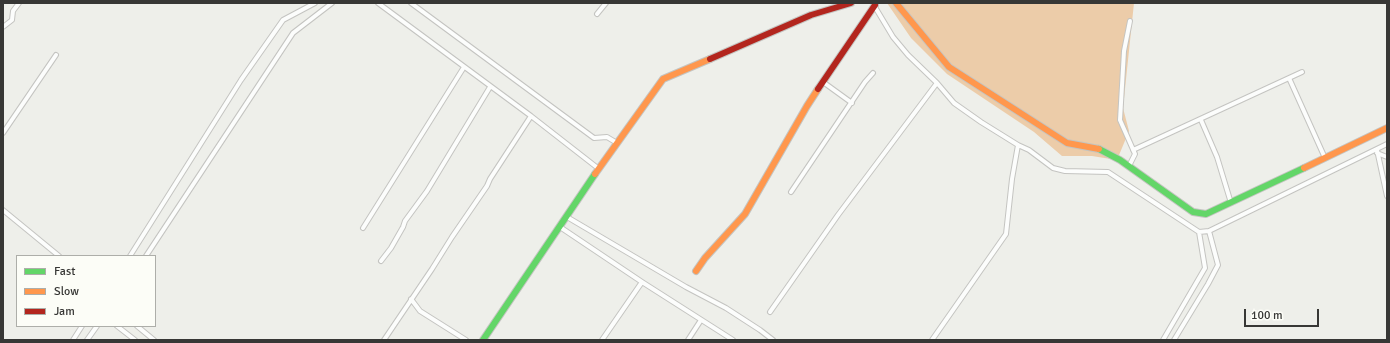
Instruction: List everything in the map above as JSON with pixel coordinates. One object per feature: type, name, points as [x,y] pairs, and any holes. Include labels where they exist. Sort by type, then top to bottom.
[{"type":"street","points":[[3,27],[12,20],[13,11],[18,3]]},
{"type":"street","points":[[131,255],[241,80],[283,20],[316,3]]},
{"type":"street","points":[[147,255],[293,33],[332,3]]},
{"type":"street","points":[[378,3],[599,168]]},
{"type":"street","points":[[411,3],[594,138],[607,137],[617,143]]},
{"type":"street","points":[[597,14],[606,3]]},
{"type":"street","points":[[483,340],[599,168],[663,79],[811,15],[851,3]]},
{"type":"street","points":[[896,3],[949,67],[1067,143],[1099,149],[1120,160],[1194,212],[1206,214],[1387,128]]},
{"type":"street","points":[[696,271],[705,258],[745,214],[807,106],[874,4]]},
{"type":"street","points":[[874,4],[893,37],[911,59],[938,83],[954,103],[981,122],[1018,145],[1029,150],[1053,168],[1065,171],[1108,172],[1199,232],[1209,231],[1377,151],[1387,144]]},
{"type":"street","points":[[1129,166],[1135,154],[1120,120],[1124,51],[1130,22]]},
{"type":"street","points":[[3,133],[56,55]]},
{"type":"street","points":[[363,228],[464,67]]},
{"type":"street","points":[[1133,150],[1302,72]]},
{"type":"street","points":[[791,192],[865,82],[873,73]]},
{"type":"street","points":[[1289,78],[1325,158]]},
{"type":"street","points":[[823,82],[852,103]]},
{"type":"street","points":[[770,312],[838,215],[938,83]]},
{"type":"street","points":[[380,261],[391,248],[405,221],[427,191],[490,87]]},
{"type":"street","points":[[384,340],[487,186],[531,116]]},
{"type":"street","points":[[1200,120],[1217,157],[1231,203]]},
{"type":"street","points":[[932,340],[1006,234],[1012,179],[1018,145]]},
{"type":"street","points":[[1377,151],[1387,157]]},
{"type":"street","points":[[1377,151],[1387,196]]},
{"type":"street","points":[[3,210],[58,255]]},
{"type":"street","points":[[567,217],[686,287],[726,308],[773,340]]},
{"type":"street","points":[[560,227],[727,338],[733,340]]},
{"type":"street","points":[[1174,340],[1214,274],[1218,264],[1209,231]]},
{"type":"street","points":[[1163,340],[1205,268],[1199,232]]},
{"type":"street","points":[[602,340],[642,282]]},
{"type":"street","points":[[411,299],[420,311],[466,340]]},
{"type":"street","points":[[688,340],[701,320]]},
{"type":"street","points":[[73,340],[81,327]]},
{"type":"street","points":[[87,340],[96,327]]},
{"type":"street","points":[[118,327],[135,340]]},
{"type":"street","points":[[137,327],[154,340]]},
{"type":"shaded area","points":[[887,3],[1134,3],[1123,108],[1129,131],[1117,160],[1092,156],[1062,156],[1034,132],[947,74],[911,38]]},
{"type":"traffic: fast","points":[[1099,149],[1120,160],[1193,212],[1206,214],[1304,168]]},
{"type":"traffic: fast","points":[[483,340],[595,174]]},
{"type":"traffic: slow","points":[[896,3],[949,67],[1067,143],[1099,149]]},
{"type":"traffic: slow","points":[[595,174],[663,79],[710,59]]},
{"type":"traffic: slow","points":[[696,271],[705,258],[745,214],[818,89]]},
{"type":"traffic: slow","points":[[1304,168],[1387,128]]},
{"type":"traffic: jam","points":[[710,59],[811,15],[851,3]]},
{"type":"traffic: jam","points":[[818,89],[875,5]]}]
